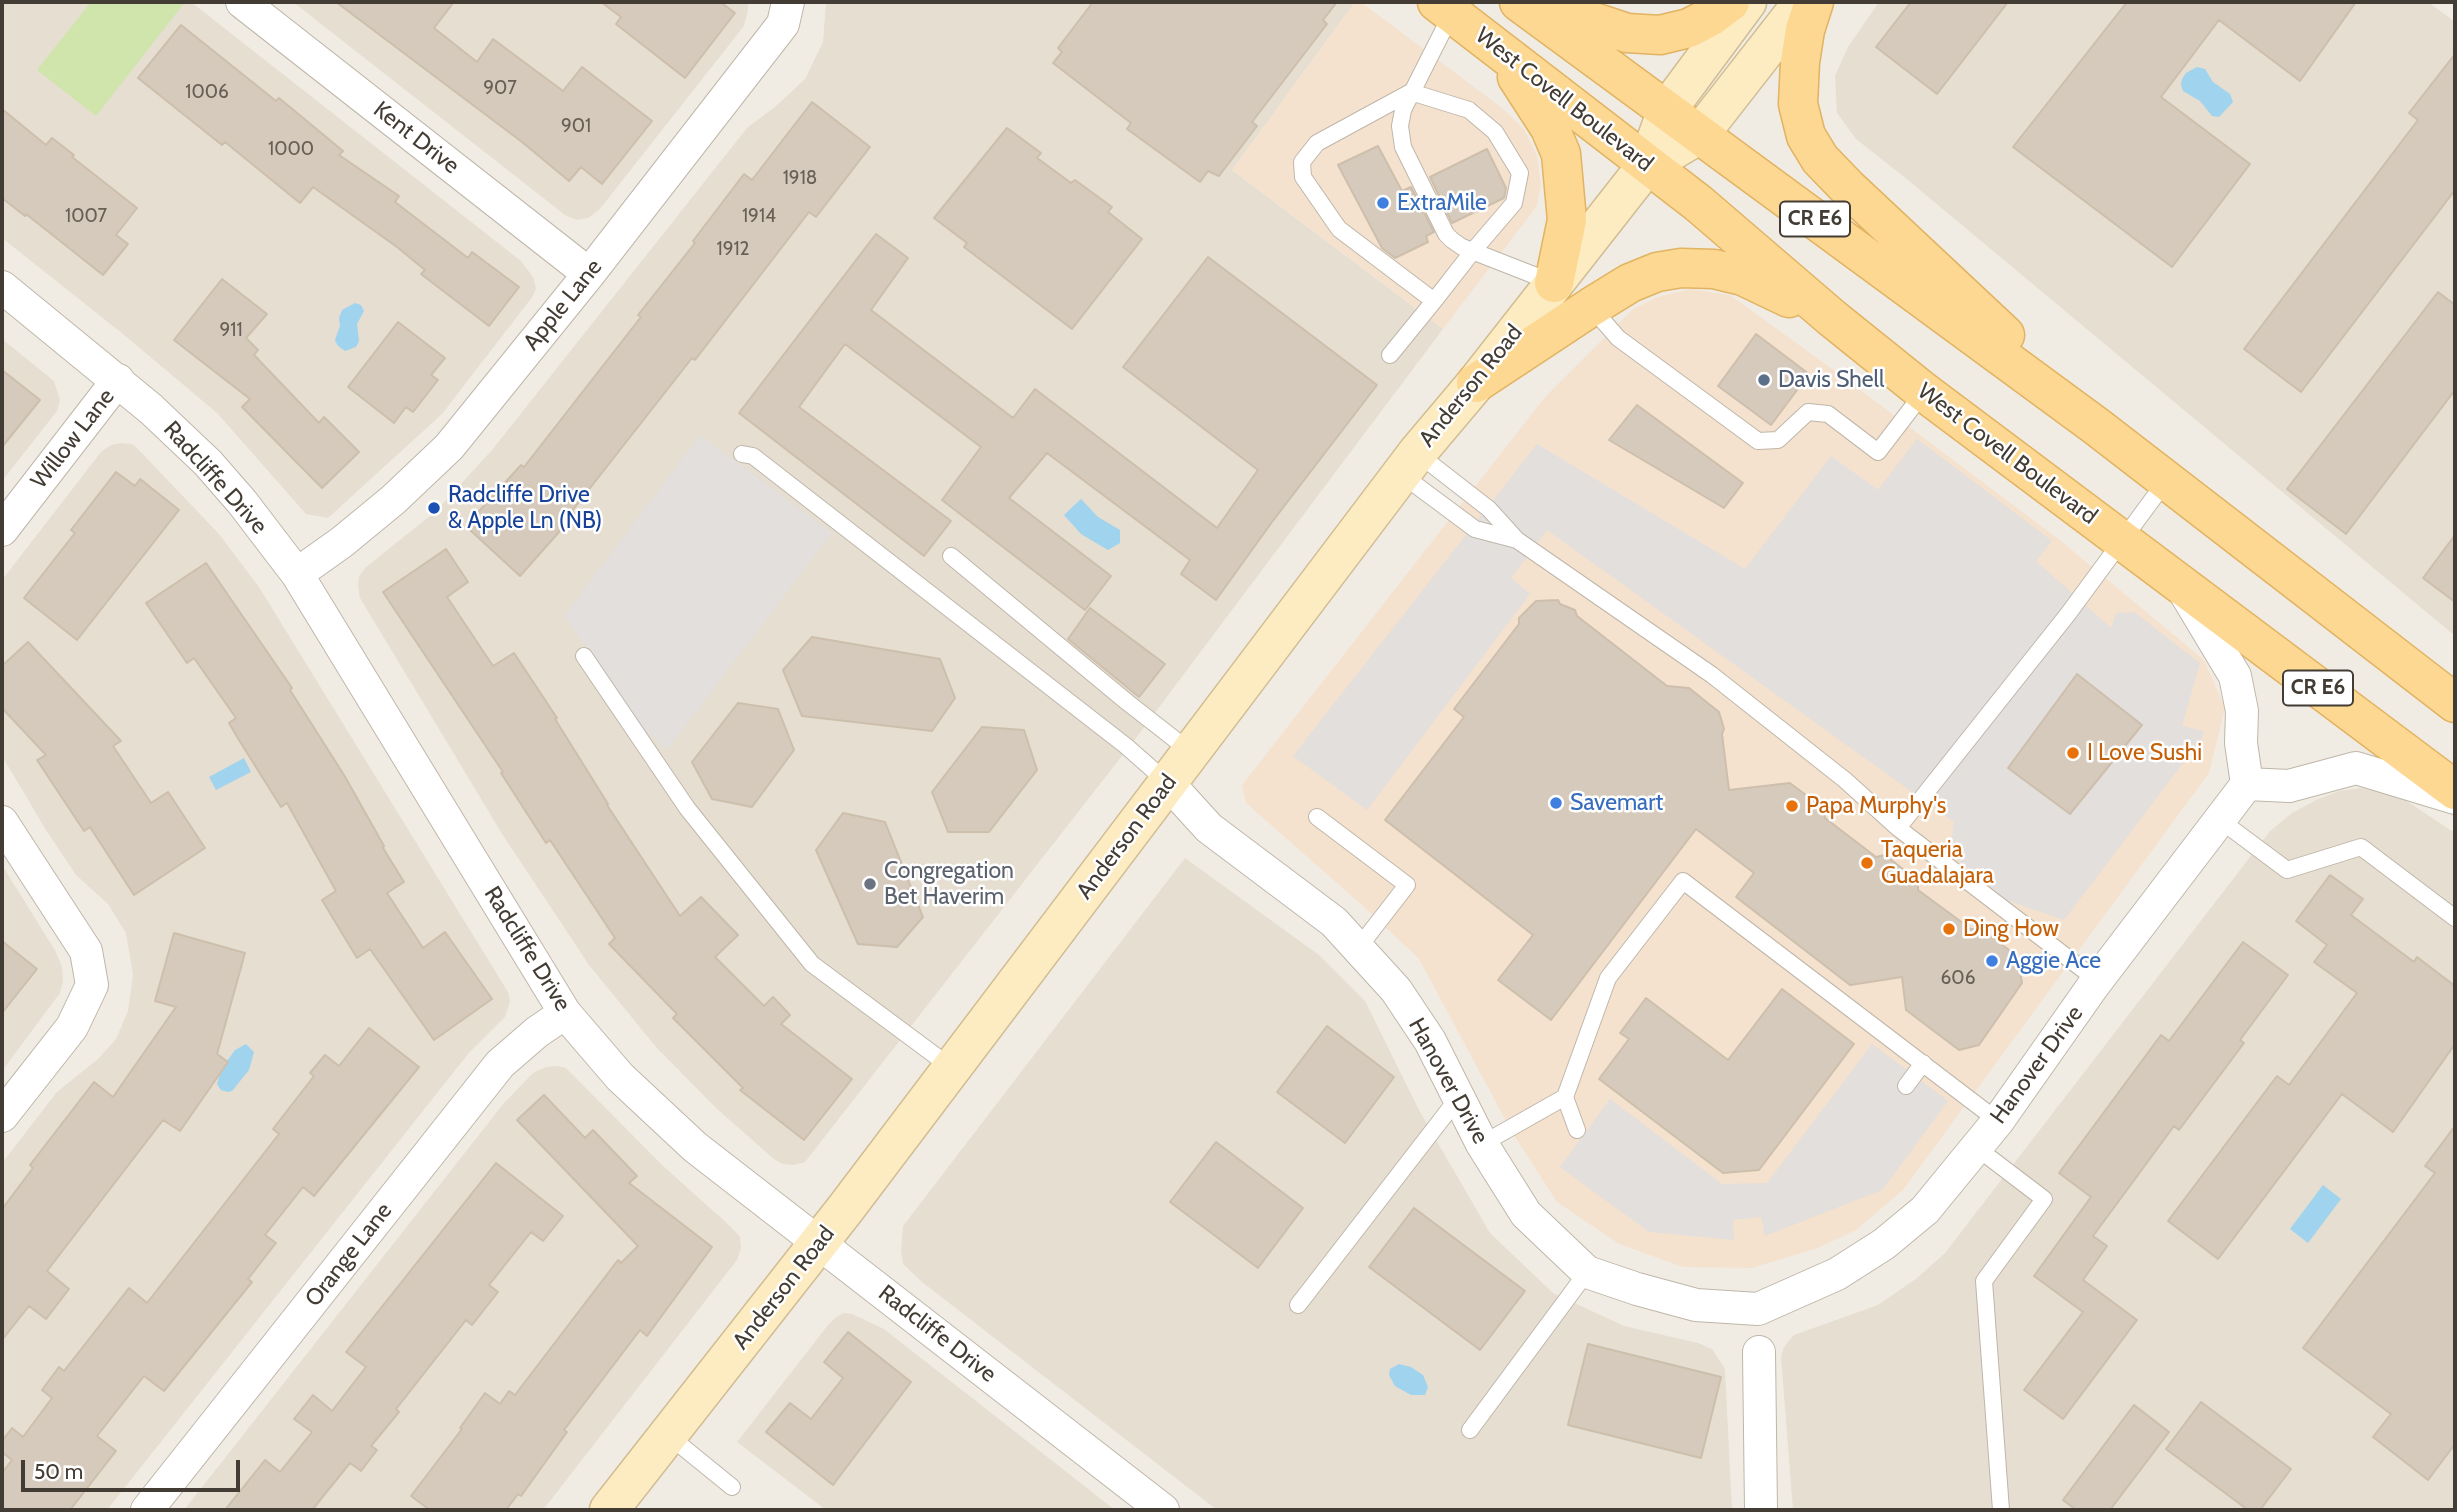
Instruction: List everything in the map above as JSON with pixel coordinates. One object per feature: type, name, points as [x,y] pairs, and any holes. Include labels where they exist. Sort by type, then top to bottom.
[{"type":"main road","name":"CR E6","points":[[1519,2],[2095,426],[2455,703]]},
{"type":"main road","points":[[1532,2],[1627,33],[1660,36],[1689,28],[1730,2]]},
{"type":"main road","name":"Anderson Road","points":[[610,1510],[818,1245],[1409,463],[1476,383],[1647,165],[1667,110],[1747,2]]},
{"type":"main road","name":"Anderson Road","points":[[1647,165],[1700,134],[1803,2]]},
{"type":"main road","points":[[1814,2],[1805,30],[1798,104],[1805,136],[1820,159],[1986,315],[2095,426]]},
{"type":"main road","name":"West Covell Boulevard","points":[[1445,7],[1698,203],[1832,318],[1924,392],[2455,790]]},
{"type":"main road","points":[[1492,45],[1530,94],[1550,128],[1561,154],[1566,220],[1554,283]]},
{"type":"main road","points":[[1476,383],[1630,283],[1657,272],[1681,268],[1714,269],[1743,276],[1832,318]]},
{"type":"street","name":"Kent Drive","points":[[243,2],[589,274]]},
{"type":"street","name":"Apple Lane","points":[[297,574],[342,542],[393,500],[449,447],[589,274],[783,24],[788,2]]},
{"type":"street","name":"Radcliffe Drive","points":[[2,287],[118,380],[208,463],[242,502],[297,574],[565,1013],[620,1077],[695,1147],[1163,1510]]},
{"type":"street","name":"Willow Lane","points":[[2,530],[118,380]]},
{"type":"street","points":[[2182,586],[2235,676],[2242,711],[2241,743],[2247,783],[2289,786],[2356,768],[2455,798]]},
{"type":"street","name":"Hanover Drive","points":[[1168,783],[1209,828],[1334,922],[1396,990],[1430,1041],[1482,1144],[1526,1214],[1587,1272],[1696,1305],[1758,1309],[1837,1274],[1884,1244],[1925,1210],[1998,1121],[2098,981],[2247,783]]},
{"type":"street","points":[[2,822],[86,951],[92,985],[72,1027],[2,1116]]},
{"type":"street","name":"Orange Lane","points":[[147,1510],[500,1064],[537,1032],[565,1013]]},
{"type":"street","points":[[1759,1352],[1761,1510]]},
{"type":"lane","points":[[1445,7],[1403,110],[1400,126],[1403,147],[1446,234],[1462,247],[1554,283]]},
{"type":"lane","points":[[1390,355],[1514,203],[1520,173],[1495,132],[1469,110],[1411,92],[1317,143],[1303,162],[1303,177],[1339,229],[1434,301]]},
{"type":"lane","points":[[1591,307],[1618,338],[1758,440],[1778,440],[1808,412],[1828,414],[1878,452],[1924,392]]},
{"type":"lane","points":[[742,454],[753,456],[1126,746],[1168,783]]},
{"type":"lane","points":[[1409,463],[1489,509],[1517,540],[1712,675],[1845,780],[1898,828],[2098,981]]},
{"type":"lane","points":[[1409,463],[1475,529],[1517,540]]},
{"type":"lane","points":[[1898,828],[2068,614],[2166,481]]},
{"type":"lane","points":[[951,555],[1191,752]]},
{"type":"lane","points":[[584,656],[687,808],[812,964],[952,1068]]},
{"type":"lane","points":[[1317,817],[1407,885],[1359,947]]},
{"type":"lane","points":[[2220,820],[2287,870],[2361,847],[2455,918]]},
{"type":"lane","points":[[1577,1129],[1565,1097],[1608,978],[1683,881],[1998,1121]]},
{"type":"lane","points":[[1906,1086],[1923,1063]]},
{"type":"lane","points":[[1482,1144],[1565,1097]]},
{"type":"lane","points":[[1298,1305],[1458,1098]]},
{"type":"lane","points":[[1977,1148],[2044,1199],[1984,1281],[2001,1510]]},
{"type":"lane","points":[[1470,1430],[1587,1272]]},
{"type":"lane","points":[[668,1435],[732,1486]]},
{"type":"shaded area","points":[[2,2],[191,2],[521,261],[533,277],[536,288],[533,296],[442,414],[328,518],[306,514],[217,413],[2,238]]},
{"type":"shaded area","points":[[293,2],[748,2],[748,10],[744,26],[599,210],[588,218],[576,220],[565,215]]},
{"type":"shaded area","points":[[826,2],[1355,2],[1232,170],[1443,329],[1139,734],[805,1162],[794,1165],[775,1160],[716,1108],[656,1047],[589,965],[504,837],[360,598],[358,586],[359,576],[366,567],[435,512],[492,450],[747,128],[805,79],[823,42]]},
{"type":"shaded area","points":[[1355,2],[1361,2],[1502,108],[1524,129],[1537,156],[1541,184],[1537,206],[1443,329],[1232,170]]},
{"type":"shaded area","points":[[1879,2],[2428,2],[2455,22],[2455,636],[1856,139],[1837,113],[1835,76],[1848,47]]},
{"type":"shaded area","points":[[1690,289],[1730,295],[2061,541],[2204,660],[2225,708],[2209,773],[1903,1190],[1856,1230],[1818,1248],[1752,1268],[1683,1267],[1619,1244],[1557,1202],[1513,1134],[1419,959],[1246,803],[1242,785],[1545,397],[1632,310],[1657,297]]},
{"type":"shaded area","points":[[2,339],[54,381],[60,400],[57,411],[2,481]]},
{"type":"shaded area","points":[[700,435],[832,533],[667,750],[641,727],[564,616]]},
{"type":"shaded area","points":[[1917,439],[2052,541],[2036,561],[2111,628],[2116,613],[2134,612],[2200,663],[2182,726],[2204,731],[2202,738],[2064,920],[2006,900],[1950,853],[1954,822],[1547,530],[1511,578],[1530,594],[1367,810],[1293,756],[1537,444],[1745,569],[1831,456],[1878,490]],"holes":[[[2077,674],[2142,725],[2070,814],[2008,768]]]},
{"type":"shaded area","points":[[132,444],[137,448],[219,534],[259,587],[508,992],[510,1001],[505,1017],[468,1054],[107,1510],[2,1510],[2,1163],[57,1092],[99,1058],[116,1039],[128,1011],[133,975],[126,933],[108,904],[76,875],[2,756],[2,580],[101,452],[111,445]]},
{"type":"shaded area","points":[[2361,788],[2402,798],[2455,833],[2455,1510],[1793,1510],[1781,1357],[1784,1347],[1794,1335],[1878,1305],[1917,1278],[1945,1253],[2270,831],[2292,813],[2316,800],[2339,791]]},
{"type":"shaded area","points":[[1185,858],[1319,955],[1365,1001],[1420,1112],[1490,1233],[1553,1293],[1624,1326],[1698,1343],[1712,1349],[1725,1369],[1732,1510],[1217,1510],[922,1282],[903,1264],[903,1226]]},
{"type":"shaded area","points":[[2,865],[56,952],[62,967],[63,981],[60,993],[2,1071]]},
{"type":"shaded area","points":[[1872,1044],[1948,1101],[1882,1190],[1765,1236],[1761,1217],[1733,1220],[1734,1240],[1649,1232],[1560,1167],[1610,1099],[1722,1184],[1767,1183]]},
{"type":"shaded area","points":[[546,1067],[566,1068],[661,1164],[730,1226],[740,1237],[741,1248],[737,1260],[543,1510],[184,1510],[504,1103],[533,1073]]},
{"type":"shaded area","points":[[844,1313],[884,1329],[1115,1510],[826,1510],[737,1442],[828,1325]]},
{"type":"green space","points":[[91,2],[185,2],[96,116],[37,70]]},
{"type":"water","points":[[2197,67],[2205,69],[2213,82],[2230,94],[2233,102],[2219,117],[2212,116],[2200,101],[2183,91],[2182,79],[2186,73]]},
{"type":"water","points":[[355,303],[361,305],[364,311],[357,324],[359,341],[356,347],[345,351],[335,340],[340,326],[339,318],[342,310]]},
{"type":"water","points":[[1081,499],[1098,517],[1120,530],[1120,543],[1108,550],[1081,534],[1064,515]]},
{"type":"water","points":[[244,758],[251,772],[216,790],[209,777]]},
{"type":"water","points":[[246,1044],[254,1052],[249,1070],[232,1091],[221,1090],[217,1084],[222,1068],[235,1050]]},
{"type":"water","points":[[2323,1185],[2341,1199],[2308,1243],[2290,1229]]},
{"type":"water","points":[[1399,1364],[1411,1367],[1423,1375],[1428,1387],[1425,1395],[1411,1395],[1395,1386],[1389,1375],[1390,1369]]},
{"type":"building","points":[[336,2],[454,2],[434,28],[477,62],[493,39],[563,91],[582,67],[652,121],[602,184],[581,167],[569,181],[522,142]]},
{"type":"building","points":[[601,2],[720,2],[735,13],[685,78],[616,24],[621,17]]},
{"type":"building","points":[[1093,2],[1337,2],[1323,20],[1327,24],[1252,122],[1257,126],[1219,176],[1208,171],[1200,182],[1127,129],[1131,123],[1053,63],[1062,52],[1058,48]]},
{"type":"building","points":[[1911,2],[2008,2],[1937,94],[1876,47]]},
{"type":"building","points":[[2127,2],[2356,2],[2300,81],[2219,20],[2161,97],[2250,164],[2172,267],[2013,147]]},
{"type":"building","points":[[181,25],[276,101],[279,98],[343,151],[339,155],[399,196],[395,202],[468,258],[472,252],[519,287],[489,326],[421,274],[425,270],[397,247],[313,187],[300,203],[225,142],[222,145],[138,78]]},
{"type":"building","points":[[2455,54],[2455,190],[2301,392],[2244,349],[2418,120],[2409,113]]},
{"type":"building","points":[[812,102],[870,147],[816,217],[809,212],[695,360],[692,358],[572,511],[575,514],[520,576],[470,530],[470,521],[521,465],[524,467],[641,317],[638,315],[695,243],[693,241],[744,174],[752,180]]},
{"type":"building","points":[[2,109],[46,145],[52,138],[137,208],[116,235],[128,244],[103,275],[2,198]]},
{"type":"building","points":[[1007,128],[1041,153],[1037,158],[1071,183],[1075,180],[1112,207],[1108,212],[1142,239],[1072,329],[964,247],[967,243],[934,218]]},
{"type":"building","name":"ExtraMile","points":[[1378,146],[1402,191],[1411,187],[1434,232],[1426,236],[1428,242],[1395,258],[1382,248],[1338,165]]},
{"type":"building","points":[[1487,149],[1506,188],[1504,198],[1452,223],[1430,177]]},
{"type":"building","points":[[876,234],[908,258],[871,310],[1013,418],[1035,389],[1217,528],[1258,470],[1123,367],[1208,257],[1377,385],[1216,600],[1181,574],[1190,560],[1047,453],[1009,498],[1111,576],[1085,610],[942,500],[981,447],[845,344],[799,407],[951,521],[924,556],[739,413]]},
{"type":"building","points":[[222,279],[267,314],[246,338],[258,350],[254,355],[319,423],[324,417],[359,452],[322,488],[242,407],[250,399],[174,340]]},
{"type":"building","points":[[2438,292],[2455,305],[2455,390],[2346,534],[2287,489]]},
{"type":"building","points":[[398,322],[445,358],[431,375],[438,380],[413,412],[406,407],[394,423],[348,387]]},
{"type":"building","name":"Davis Shell","points":[[1756,334],[1809,374],[1771,425],[1718,386]]},
{"type":"building","points":[[2,370],[40,400],[2,447]]},
{"type":"building","points":[[1637,405],[1743,483],[1724,508],[1609,440]]},
{"type":"building","points":[[116,472],[135,486],[140,479],[179,510],[77,640],[24,598],[75,533],[71,530]]},
{"type":"building","points":[[2455,535],[2455,602],[2423,578]]},
{"type":"building","points":[[446,549],[468,582],[447,597],[493,666],[514,653],[557,718],[555,719],[607,805],[680,916],[701,897],[738,935],[715,957],[764,1006],[773,997],[790,1015],[781,1024],[852,1079],[804,1140],[740,1090],[743,1088],[673,1018],[677,1014],[609,944],[615,938],[550,840],[546,843],[501,773],[503,772],[383,592]]},
{"type":"building","points":[[206,563],[292,688],[290,690],[344,775],[404,882],[387,893],[423,948],[445,932],[492,999],[434,1040],[370,949],[357,958],[322,900],[336,891],[287,803],[281,807],[229,723],[236,718],[194,658],[187,663],[146,603]]},
{"type":"building","name":"Savemart","points":[[1558,600],[1560,604],[1575,610],[1577,616],[1667,686],[1689,688],[1719,712],[1724,729],[1722,734],[1729,790],[1790,783],[1823,808],[1825,818],[1876,857],[1885,855],[1918,881],[1918,890],[1971,929],[1981,929],[2017,956],[2022,983],[1979,1045],[1959,1050],[1906,1010],[1902,977],[1850,985],[1736,897],[1754,873],[1696,829],[1551,1020],[1498,980],[1533,935],[1385,820],[1464,717],[1454,709],[1519,624],[1519,618],[1536,601]]},
{"type":"building","points":[[1090,608],[1165,664],[1139,697],[1068,639]]},
{"type":"building","points":[[812,637],[940,659],[955,698],[932,731],[802,716],[783,670]]},
{"type":"building","points":[[28,642],[121,741],[113,746],[151,803],[168,792],[205,848],[134,895],[90,827],[84,831],[37,760],[46,755],[2,708],[2,666]]},
{"type":"building","points":[[2077,674],[2142,725],[2070,814],[2008,768]]},
{"type":"building","points":[[738,703],[778,709],[794,750],[752,807],[712,799],[692,762]]},
{"type":"building","points":[[982,727],[1024,730],[1037,770],[989,832],[948,832],[932,792]]},
{"type":"building","name":"Congregation Bet Haverim","points":[[843,813],[885,822],[923,917],[897,947],[858,944],[816,850]]},
{"type":"building","points":[[2330,875],[2363,899],[2351,915],[2414,962],[2417,957],[2455,986],[2455,1044],[2393,1132],[2342,1094],[2218,1259],[2168,1221],[2277,1076],[2289,1085],[2357,993],[2314,962],[2327,945],[2296,921]]},
{"type":"building","points":[[174,933],[245,953],[217,1054],[228,1062],[180,1131],[163,1120],[47,1271],[69,1289],[46,1319],[29,1306],[2,1340],[2,1209],[33,1168],[30,1165],[94,1082],[113,1097],[176,1007],[155,1001]]},
{"type":"building","points":[[2,941],[37,969],[2,1013]]},
{"type":"building","points":[[2243,942],[2288,975],[2240,1040],[2244,1043],[2179,1130],[2174,1126],[2093,1236],[2107,1246],[2083,1280],[2137,1320],[2063,1419],[2024,1390],[2083,1312],[2034,1276],[2091,1197],[2059,1173],[2161,1035],[2169,1041]]},
{"type":"building","points":[[1782,989],[1854,1044],[1759,1170],[1723,1173],[1599,1079],[1629,1039],[1620,1033],[1646,998],[1728,1060]]},
{"type":"building","points":[[1327,1026],[1394,1077],[1345,1143],[1277,1092]]},
{"type":"building","points":[[369,1028],[419,1067],[314,1196],[303,1187],[265,1235],[276,1243],[248,1279],[252,1282],[164,1391],[144,1376],[97,1436],[116,1451],[70,1510],[2,1510],[2,1473],[12,1460],[2,1452],[2,1441],[12,1428],[23,1437],[52,1398],[42,1390],[59,1367],[64,1371],[129,1288],[147,1303],[279,1134],[273,1129],[314,1076],[310,1073],[325,1055],[339,1066]]},
{"type":"building","points":[[544,1095],[585,1138],[593,1130],[637,1176],[629,1183],[712,1247],[647,1336],[640,1330],[564,1430],[567,1432],[521,1496],[518,1494],[506,1510],[430,1510],[411,1496],[462,1429],[460,1428],[485,1393],[500,1404],[509,1391],[515,1395],[618,1260],[621,1263],[638,1246],[517,1120]]},
{"type":"building","points":[[2455,1126],[2455,1444],[2428,1480],[2373,1437],[2391,1414],[2303,1348],[2435,1173],[2425,1166]]},
{"type":"building","points":[[1216,1142],[1303,1208],[1258,1268],[1170,1202]]},
{"type":"building","points":[[496,1163],[563,1216],[543,1241],[531,1232],[489,1285],[498,1292],[472,1325],[466,1320],[396,1409],[399,1412],[371,1446],[377,1450],[361,1471],[350,1463],[312,1510],[225,1510],[265,1460],[280,1472],[312,1432],[294,1419],[313,1395],[332,1411],[366,1367],[346,1352]]},
{"type":"building","points":[[1414,1208],[1525,1291],[1480,1350],[1369,1267]]},
{"type":"building","points":[[848,1332],[911,1382],[833,1485],[766,1432],[790,1403],[811,1419],[843,1378],[824,1362]]},
{"type":"building","points":[[1588,1344],[1721,1377],[1701,1458],[1568,1425]]},
{"type":"building","points":[[2201,1402],[2291,1469],[2260,1510],[2248,1510],[2166,1449]]},
{"type":"building","points":[[2134,1405],[2169,1432],[2110,1510],[2076,1510],[2063,1500]]},
{"type":"place","name":"ExtraMile","points":[[1383,203]]},
{"type":"place","name":"Davis Shell","points":[[1764,380]]},
{"type":"place","name":"Radcliffe Drive & Apple Ln (NB)","points":[[434,508]]},
{"type":"place","name":"I Love Sushi","points":[[2073,753]]},
{"type":"place","name":"Savemart","points":[[1556,803]]},
{"type":"place","name":"Papa Murphy's","points":[[1792,806]]},
{"type":"place","name":"Taqueria Guadalajara","points":[[1867,863]]},
{"type":"place","name":"Congregation Bet Haverim","points":[[870,884]]},
{"type":"place","name":"Ding How","points":[[1949,929]]},
{"type":"place","name":"Aggie Ace","points":[[1992,961]]}]
